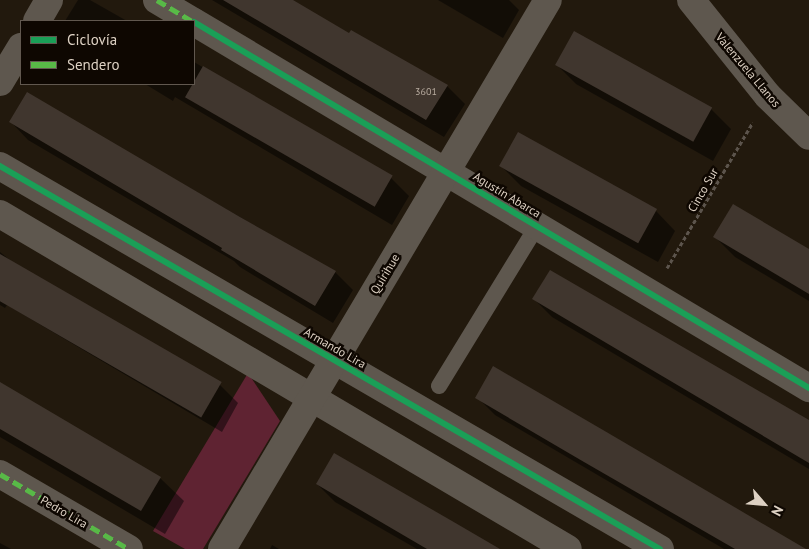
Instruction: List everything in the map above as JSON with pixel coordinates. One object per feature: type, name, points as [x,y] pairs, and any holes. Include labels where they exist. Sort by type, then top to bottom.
[{"type":"street","points":[[38,20],[49,0]]},
{"type":"street","name":"Agustín Abarca","points":[[156,0],[190,20]]},
{"type":"street","name":"Quirihue","points":[[222,549],[548,0]]},
{"type":"street","name":"Valenzuela Llanos","points":[[692,0],[768,96],[809,136]]},
{"type":"street","name":"Agustín Abarca","points":[[195,23],[809,388]]},
{"type":"street","points":[[0,82],[20,49]]},
{"type":"street","name":"Armando Lira","points":[[0,166],[660,549]]},
{"type":"street","points":[[0,214],[568,549]]},
{"type":"street","name":"Pedro Lira","points":[[0,474],[129,549]]},
{"type":"lane","points":[[440,386],[537,226]]},
{"type":"shaded area","points":[[248,373],[280,421],[203,549],[185,549],[153,531]]},
{"type":"building","points":[[223,0],[293,0],[349,33],[351,30],[448,85],[426,120]]},
{"type":"building","points":[[574,31],[712,108],[693,142],[555,65]]},
{"type":"building","points":[[203,66],[393,176],[375,207],[185,97],[192,85],[195,85],[195,80]]},
{"type":"building","points":[[27,92],[336,271],[315,306],[221,250],[222,248],[9,122]]},
{"type":"building","points":[[518,132],[657,209],[638,243],[499,166]]},
{"type":"building","points":[[733,204],[809,249],[809,294],[713,237]]},
{"type":"building","points":[[0,254],[222,382],[201,418],[0,301]]},
{"type":"building","points":[[550,270],[809,420],[809,463],[532,299]]},
{"type":"building","points":[[493,366],[806,549],[735,549],[584,462],[475,398]]},
{"type":"building","points":[[0,382],[161,477],[141,511],[0,429]]},
{"type":"building","points":[[334,453],[500,549],[427,549],[316,484]]},
{"type":"marked path","points":[[157,0],[190,20]]},
{"type":"marked path","points":[[0,474],[129,549]]},
{"type":"cycle path","points":[[195,23],[809,388]]},
{"type":"cycle path","points":[[0,166],[660,549]]}]
